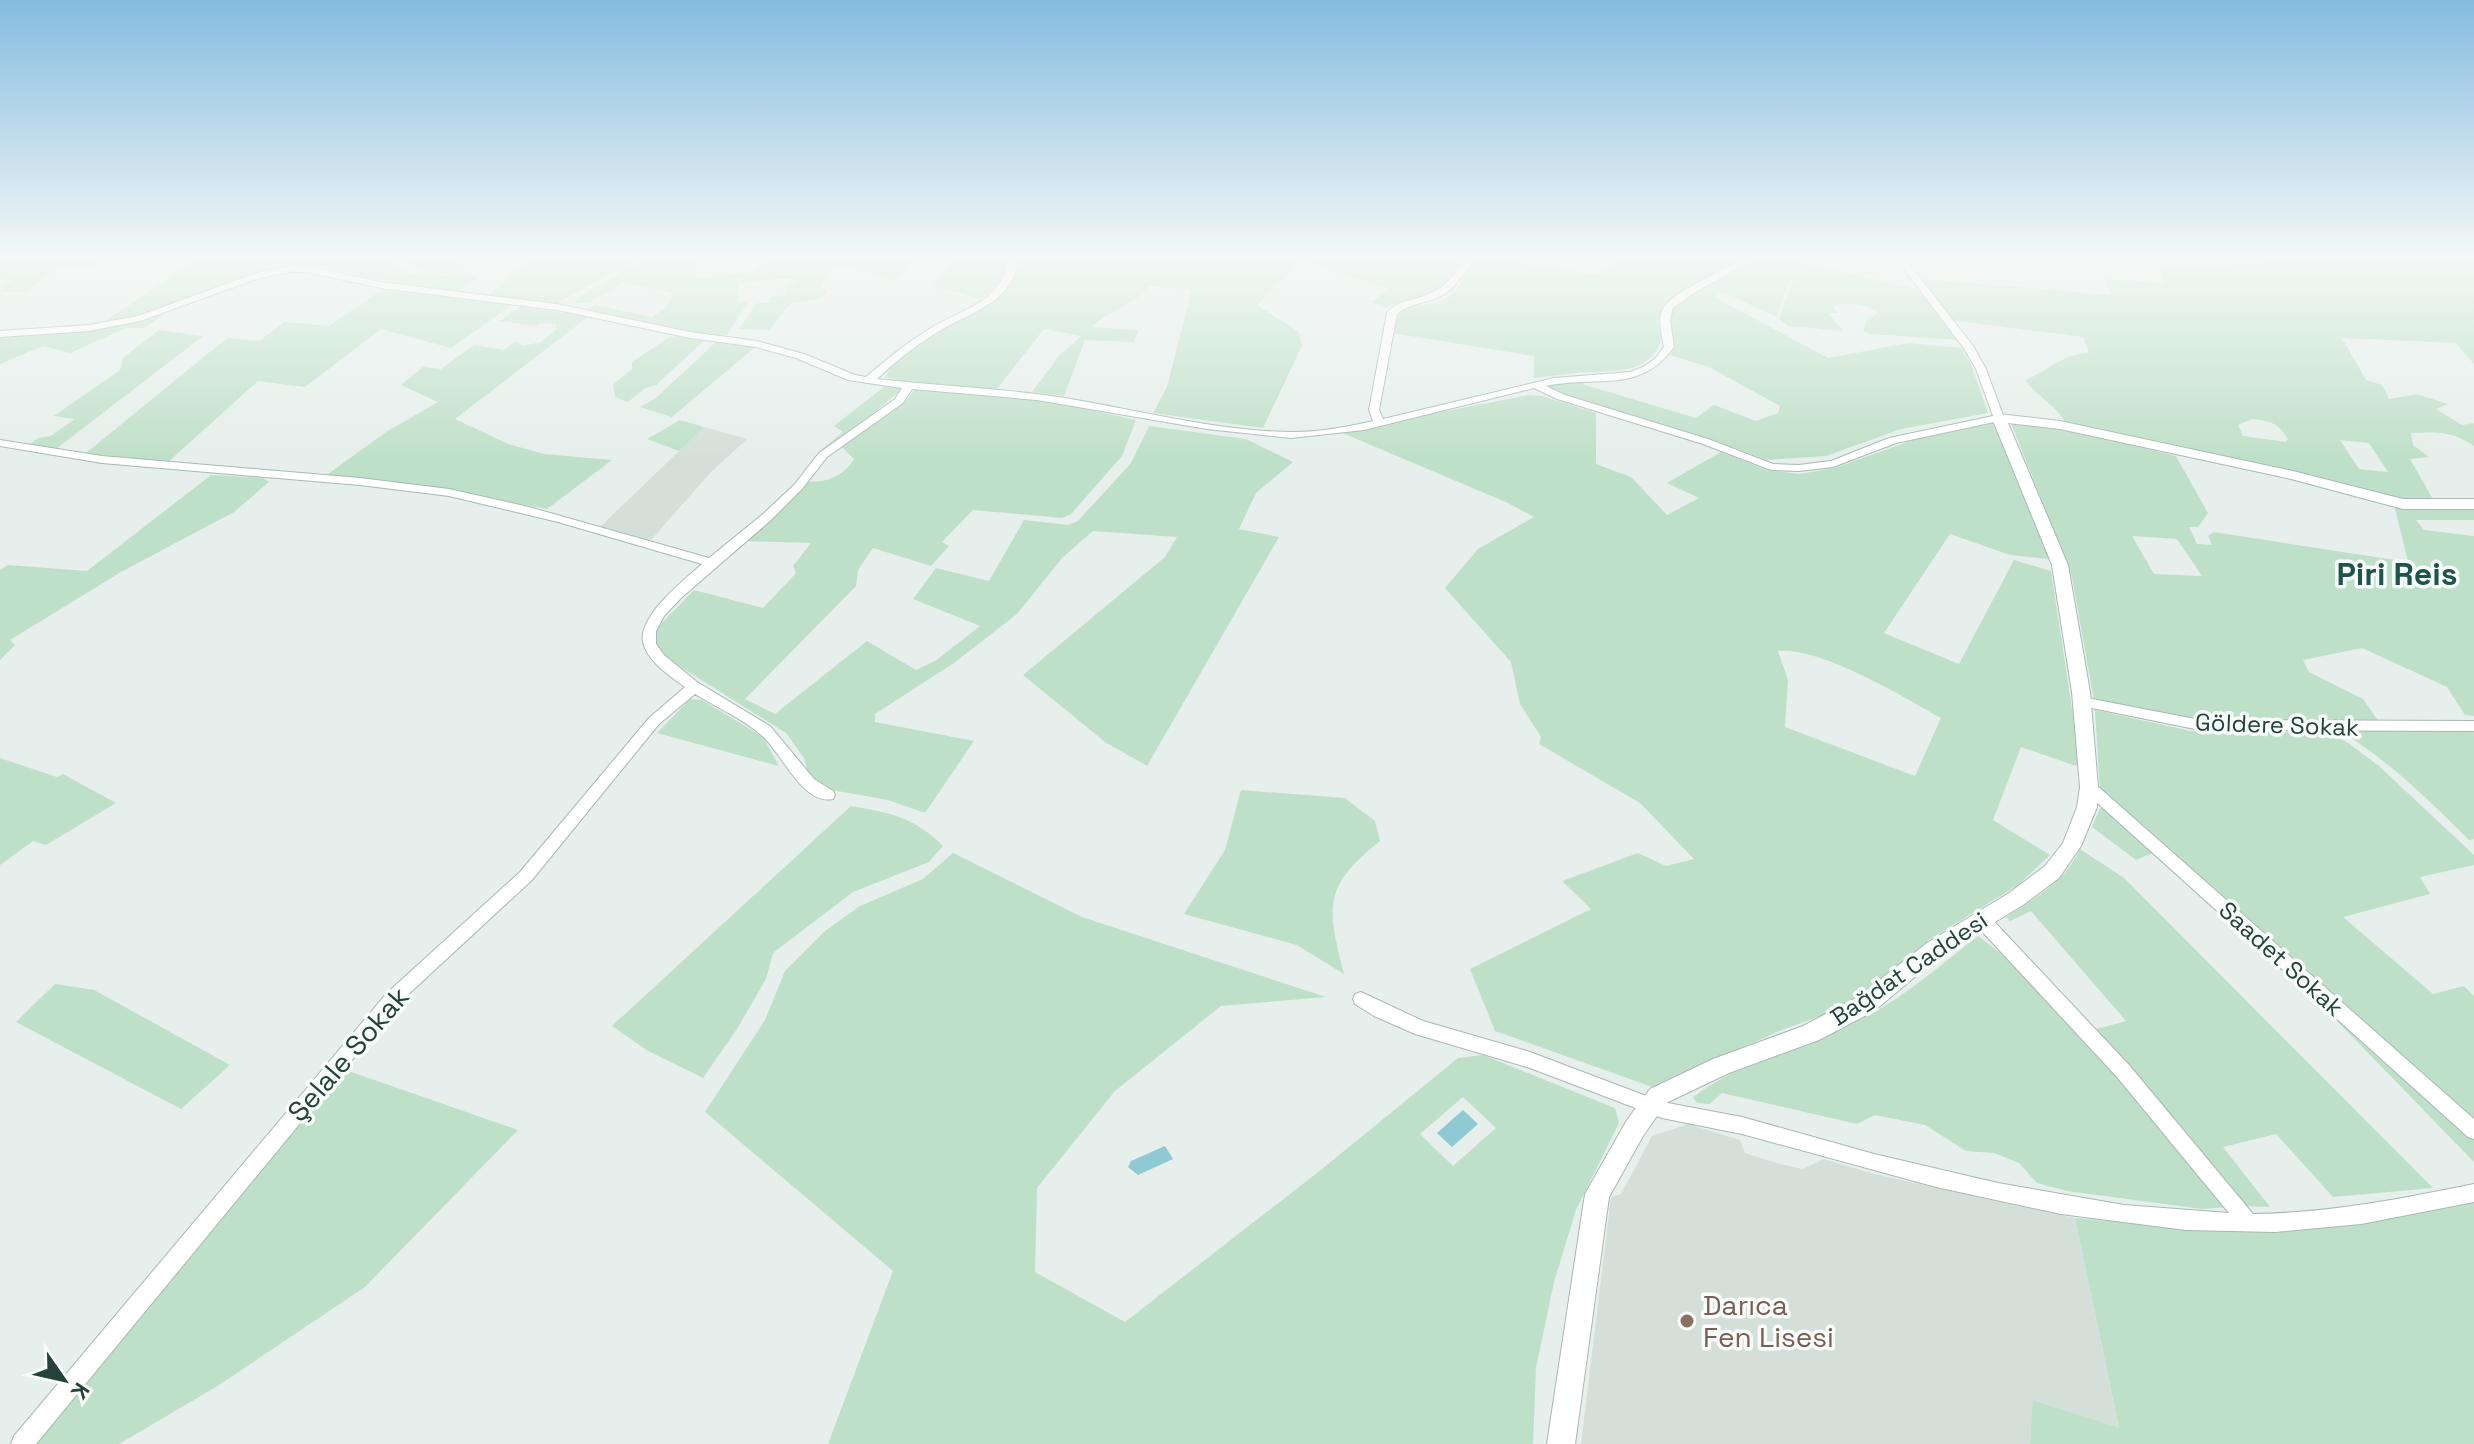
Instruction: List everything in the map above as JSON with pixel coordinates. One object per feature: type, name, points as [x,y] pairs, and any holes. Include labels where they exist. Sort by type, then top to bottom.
[{"type":"street","points":[[0,334],[113,323]]},
{"type":"street","points":[[635,323],[757,344],[868,381],[1057,400],[1143,417],[1277,435],[1302,435],[1379,423],[1560,379],[1618,378],[1646,371],[1656,365],[1669,347],[1666,323]]},
{"type":"street","points":[[868,381],[944,323]]},
{"type":"street","points":[[1379,423],[1374,410],[1390,323]]},
{"type":"street","points":[[1951,323],[1968,346],[1999,418]]},
{"type":"street","points":[[1535,384],[1561,397],[1707,442],[1771,467],[1833,464],[1893,440],[1999,418],[2060,425],[2293,475],[2403,504],[2474,504]]},
{"type":"street","points":[[828,795],[808,784],[779,742],[763,728],[695,686],[651,652],[648,633],[660,614],[711,563],[798,487],[823,455],[899,401],[908,386]]},
{"type":"street","name":"Bağdat Caddesi","points":[[1561,1444],[1597,1194],[1658,1096],[1721,1066],[1811,1033],[1866,1004],[1934,949],[2052,872],[2071,846],[2087,807],[2089,787],[2082,702],[2060,565],[1999,418]]},
{"type":"street","points":[[0,443],[87,459],[435,491],[557,518],[711,563]]},
{"type":"street","name":"Şelale Sokak","points":[[22,1444],[393,998],[526,876],[654,721],[695,686]]},
{"type":"street","name":"Göldere Sokak","points":[[2082,702],[2200,725],[2474,726]]},
{"type":"street","name":"Saadet Sokak","points":[[2089,787],[2474,1131]]},
{"type":"street","points":[[1982,920],[2123,1071],[2249,1223]]},
{"type":"street","points":[[1361,999],[1380,1013],[1415,1027],[1495,1047],[1650,1106],[1727,1121],[1903,1169],[2078,1207],[2249,1223],[2306,1221],[2474,1193]]},
{"type":"shaded area","points":[[704,427],[747,439],[710,473],[651,540],[600,527]]},
{"type":"shaded area","points":[[1688,1124],[1740,1140],[1745,1153],[1780,1164],[1803,1169],[1824,1159],[1874,1174],[2075,1218],[2119,1429],[2034,1400],[2030,1444],[1581,1444],[1611,1197],[1621,1194],[1652,1136]]},
{"type":"green space","points":[[121,323],[150,323],[143,328],[126,328],[70,353],[43,346],[0,364],[0,338],[86,331]]},
{"type":"green space","points":[[283,323],[329,326],[333,323],[486,323],[451,348],[381,329],[305,387],[258,381],[168,462],[86,453],[227,338],[259,341]]},
{"type":"green space","points":[[546,323],[580,323],[455,419],[508,444],[544,454],[612,460],[547,509],[415,484],[324,477],[386,432],[438,402],[401,385],[423,367],[441,369],[474,345],[504,350],[516,341],[523,346],[541,342],[557,329],[555,324]]},
{"type":"green space","points":[[655,323],[735,323],[727,335]]},
{"type":"green space","points":[[743,323],[774,323],[769,330],[739,329]]},
{"type":"green space","points":[[951,323],[1096,323],[1092,327],[1139,330],[1134,342],[1085,340],[1064,396],[1032,392],[1059,356],[1081,336],[1044,329],[996,390],[912,383],[885,377],[894,363]]},
{"type":"green space","points":[[1183,323],[1286,323],[1299,332],[1302,346],[1263,428],[1153,413],[1167,387]]},
{"type":"green space","points":[[1395,323],[1658,323],[1662,338],[1650,358],[1634,367],[1534,378],[1534,356],[1392,333]]},
{"type":"green space","points":[[1670,323],[1763,323],[1828,358],[1909,343],[1961,348],[1972,367],[1988,413],[1901,429],[1826,456],[1767,460],[1714,440],[1562,394],[1545,385],[1582,381],[1585,385],[1696,418],[1714,405],[1756,421],[1778,413],[1780,406],[1709,367],[1670,355],[1675,347]]},
{"type":"green space","points":[[1785,323],[1837,323],[1843,331]]},
{"type":"green space","points":[[1866,323],[1944,323],[1956,340],[1871,334],[1863,331]]},
{"type":"green space","points":[[1977,323],[2474,323],[2474,364],[2456,343],[2342,338],[2366,380],[2382,385],[2389,399],[2417,394],[2448,404],[2436,409],[2462,425],[2474,423],[2474,446],[2451,435],[2411,433],[2413,445],[2429,457],[2410,459],[2434,501],[2408,502],[2239,459],[2066,423],[2025,380],[2064,359],[2089,353],[2083,337]],"holes":[[[2252,419],[2281,429],[2288,439],[2286,442],[2243,436],[2238,425]],[[2340,440],[2369,443],[2388,472],[2359,469]]]},
{"type":"green space","points":[[159,330],[203,336],[56,449],[29,445],[38,438],[51,436],[75,419],[54,416],[120,370],[123,358]]},
{"type":"green space","points":[[671,336],[704,341],[656,385],[645,388],[628,402],[615,397],[613,385],[632,369],[632,362]]},
{"type":"green space","points":[[716,342],[755,347],[672,417],[640,407],[656,398]]},
{"type":"green space","points":[[885,386],[901,388],[848,434],[819,452],[843,432],[834,426]]},
{"type":"green space","points":[[915,389],[1054,402],[1136,420],[1122,456],[1071,514],[1062,518],[973,510],[942,542],[949,546],[931,566],[873,548],[858,570],[856,586],[745,699],[775,714],[867,641],[916,670],[935,661],[980,626],[913,599],[936,568],[989,581],[1024,520],[1068,525],[1078,521],[1131,463],[1149,426],[1246,439],[1293,462],[1256,493],[1239,529],[1279,537],[1147,766],[1105,742],[1023,675],[1165,557],[1177,537],[1093,531],[1062,558],[1017,614],[954,663],[875,714],[875,722],[974,741],[925,813],[888,800],[826,789],[809,776],[804,758],[786,733],[655,651],[656,629],[694,590],[763,608],[796,573],[793,566],[811,543],[744,541],[807,481],[828,480],[846,470],[854,459],[842,447],[905,402]]},
{"type":"green space","points":[[1528,395],[1542,396],[1596,413],[1596,464],[1631,477],[1667,515],[1699,498],[1667,483],[1721,452],[1766,470],[1799,474],[1835,468],[1916,439],[1993,423],[2049,559],[2010,555],[1950,534],[1884,633],[1959,664],[2014,560],[2051,571],[2079,754],[2076,766],[2021,747],[1993,820],[2050,855],[2018,885],[1929,940],[1877,987],[1844,1008],[1787,1028],[1668,1079],[1655,1088],[1495,1031],[1470,969],[1591,909],[1562,881],[1638,853],[1666,866],[1694,859],[1640,803],[1539,744],[1541,737],[1520,704],[1511,662],[1445,588],[1478,549],[1534,517],[1340,432]],"holes":[[[1778,651],[1795,652],[1838,664],[1941,718],[1915,776],[1785,727],[1788,680]]]},
{"type":"green space","points":[[680,420],[704,427],[679,451],[647,439]]},
{"type":"green space","points":[[2011,423],[2067,429],[2176,456],[2208,513],[2198,527],[2189,527],[2197,544],[2212,545],[2208,536],[2214,532],[2408,562],[2394,504],[2425,510],[2474,506],[2474,520],[2416,520],[2424,530],[2474,536],[2474,716],[2465,715],[2447,687],[2362,648],[2303,660],[2309,672],[2363,699],[2379,722],[2200,721],[2094,701],[2072,577]],"holes":[[[2132,536],[2177,539],[2202,576],[2154,574]]]},
{"type":"green space","points":[[211,475],[263,478],[269,482],[234,512],[121,572],[10,640],[15,645],[0,660],[0,570],[8,565],[87,571]]},
{"type":"green space","points":[[690,699],[702,700],[763,737],[779,766],[657,733]]},
{"type":"green space","points":[[2095,710],[2191,731],[2327,732],[2379,766],[2474,855],[2474,865],[2420,877],[2430,894],[2343,917],[2433,994],[2464,986],[2474,996],[2474,1122],[2100,789]]},
{"type":"green space","points":[[2474,729],[2474,839],[2469,840],[2423,795],[2339,730]]},
{"type":"green space","points":[[0,758],[57,777],[63,774],[116,803],[46,845],[33,841],[0,865]]},
{"type":"green space","points":[[1241,790],[1345,798],[1375,821],[1380,841],[1348,872],[1334,900],[1334,931],[1344,974],[1297,945],[1184,914],[1225,850]]},
{"type":"green space","points":[[851,806],[912,822],[943,846],[929,862],[853,892],[773,953],[766,979],[703,1078],[648,1051],[612,1026]]},
{"type":"green space","points":[[2100,808],[2109,809],[2155,852],[2136,860],[2092,827]]},
{"type":"green space","points":[[2080,849],[2124,878],[2433,1188],[2333,1197],[2276,1134],[2223,1147],[2270,1207],[2241,1206],[2089,1031],[2126,1021],[2031,911],[2010,921],[2006,917],[2058,880]]},
{"type":"green space","points":[[953,853],[1082,917],[1326,997],[1221,1006],[1115,1091],[1037,1188],[1035,1272],[1125,1322],[1322,1169],[1458,1058],[1483,1055],[1615,1108],[1619,1123],[1576,1210],[1554,1282],[1536,1368],[1533,1444],[828,1444],[893,1271],[705,1112],[765,1020],[785,971],[825,931],[860,906],[923,879]],"holes":[[[1463,1097],[1496,1128],[1453,1166],[1420,1134]]]},
{"type":"green space","points":[[1978,936],[2003,955],[2098,1055],[2229,1207],[2202,1209],[2067,1191],[2037,1183],[2019,1163],[1994,1153],[1966,1151],[1925,1125],[1875,1115],[1857,1124],[1722,1093],[1710,1104],[1697,1103],[1693,1097],[1738,1070],[1883,1007]]},
{"type":"green space","points":[[55,984],[94,990],[230,1065],[181,1109],[16,1022]]},
{"type":"green space","points":[[2305,988],[2474,1138],[2474,1162]]},
{"type":"green space","points":[[340,1068],[518,1130],[365,1287],[216,1387],[119,1444],[34,1444]]},
{"type":"green space","points":[[2474,1202],[2474,1444],[2030,1444],[2033,1400],[2119,1428],[2075,1218],[2229,1232],[2311,1228]]},
{"type":"water","points":[[1463,1110],[1478,1124],[1452,1147],[1437,1133]]},
{"type":"water","points":[[1165,1146],[1173,1159],[1138,1175],[1128,1167],[1131,1161]]},
{"type":"place","name":"Darıca Fen Lisesi","points":[[1687,1321]]},
{"type":"district","name":"Piri Reis","points":[[2397,574]]}]
